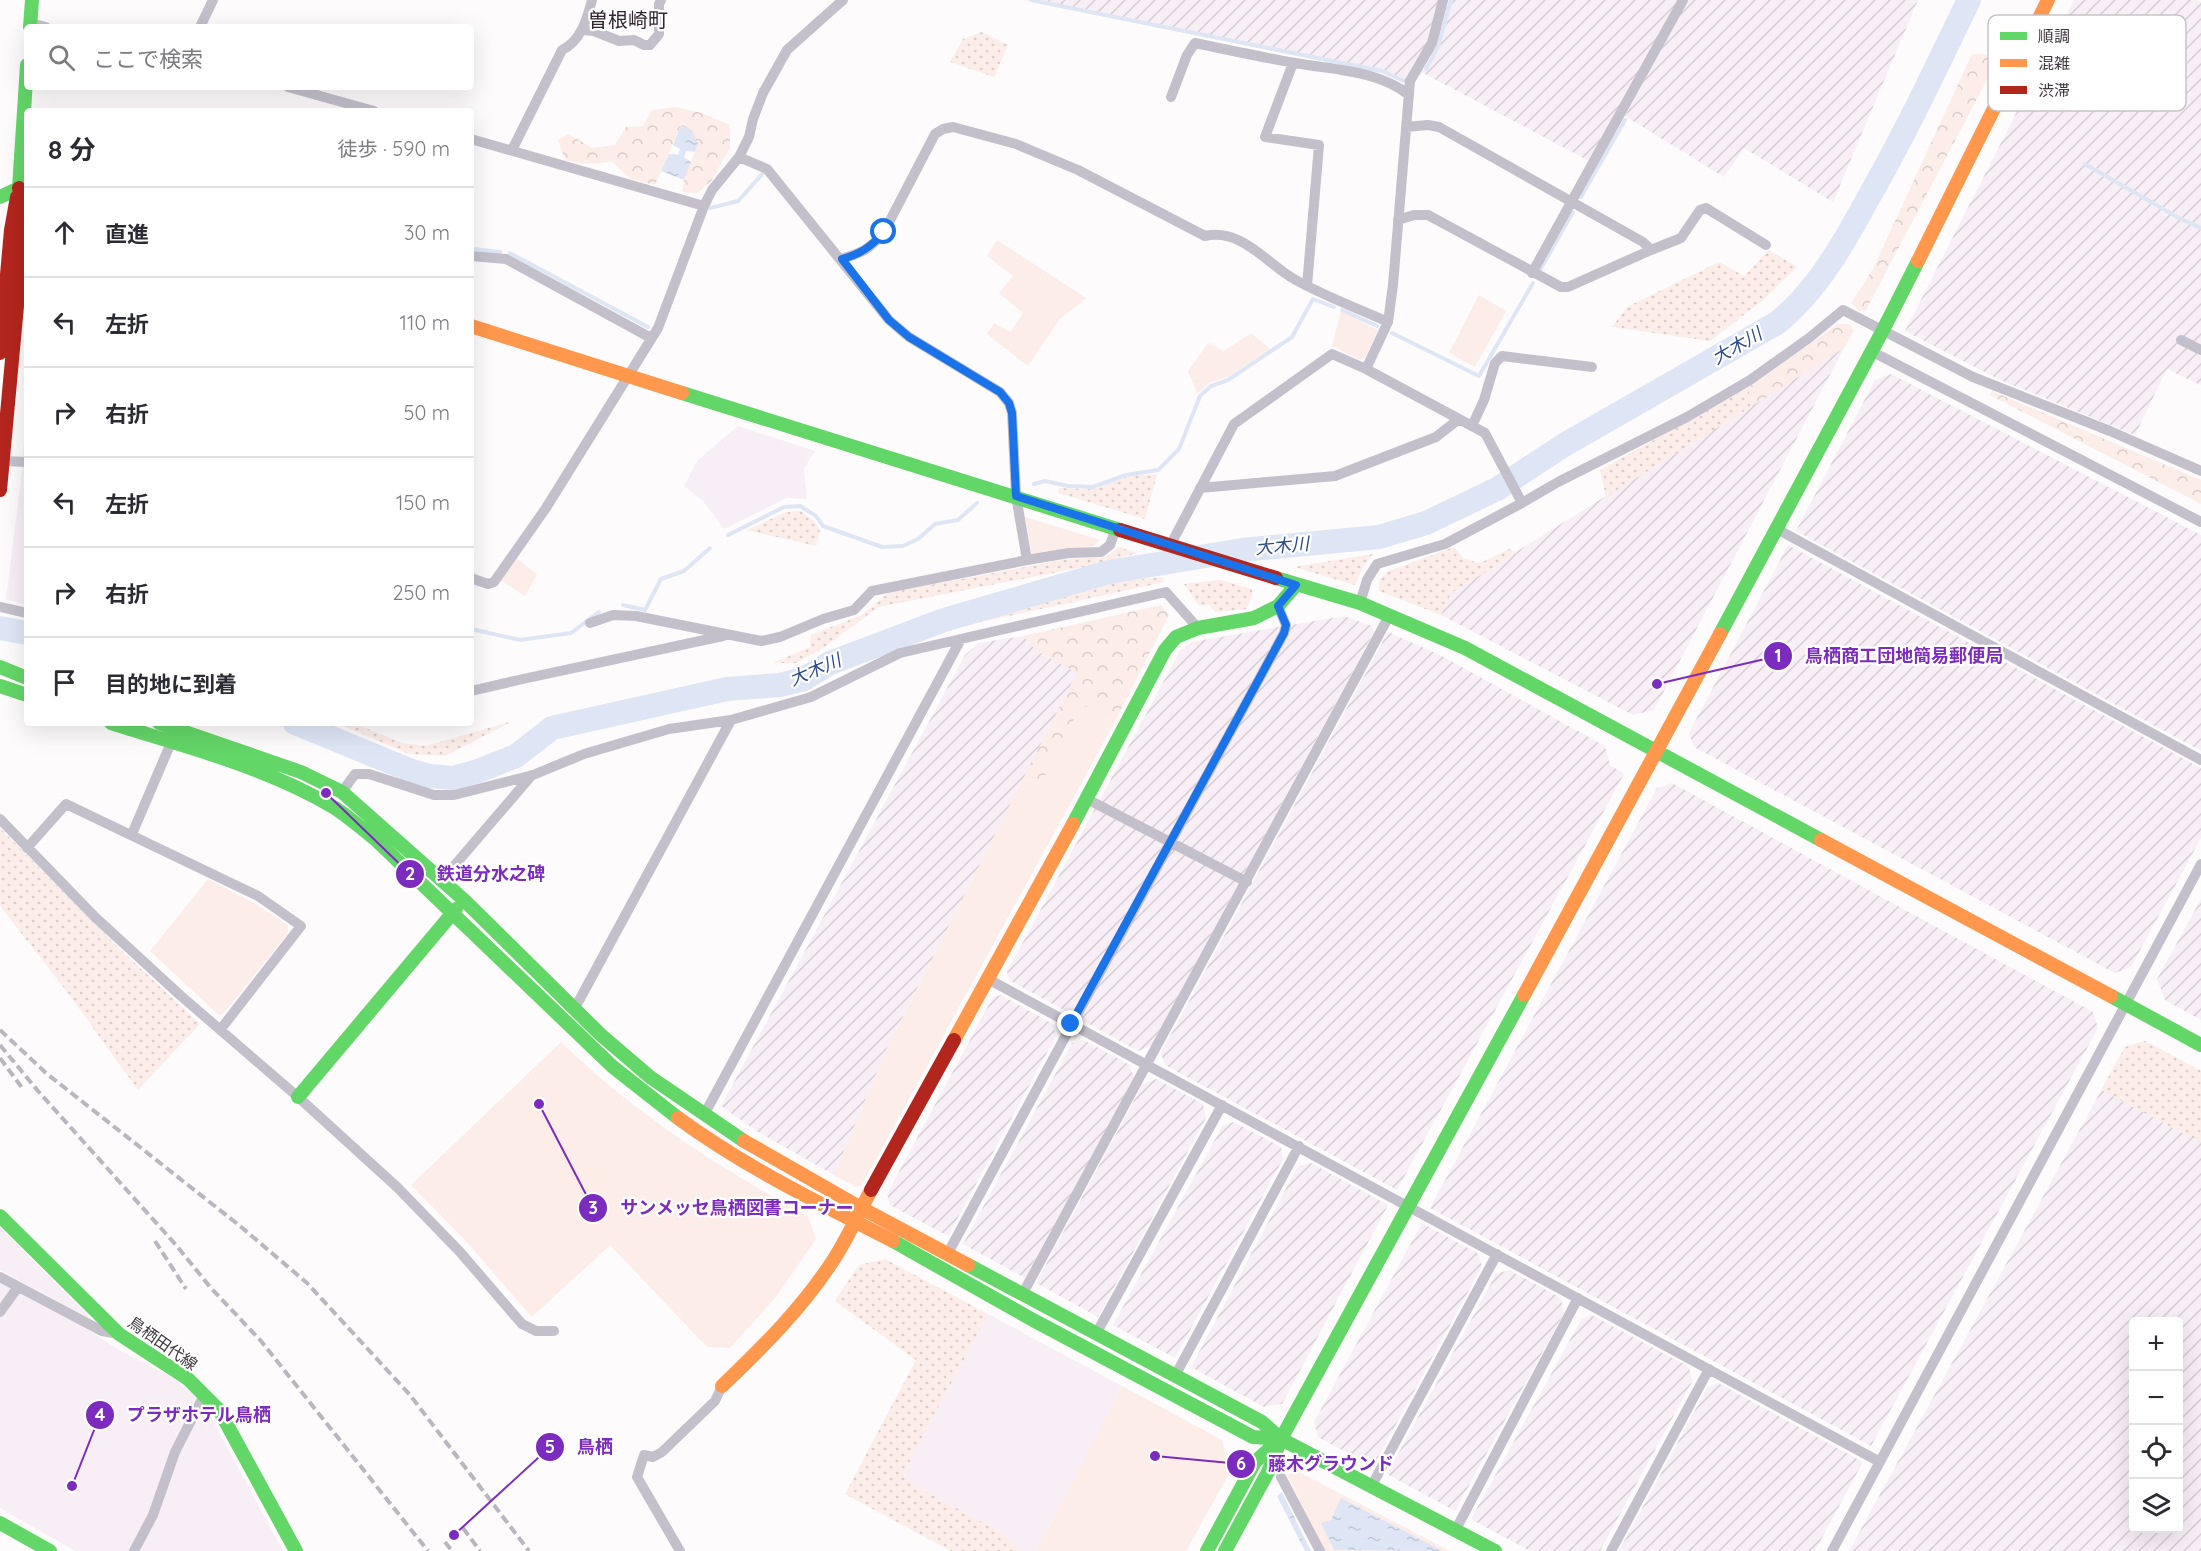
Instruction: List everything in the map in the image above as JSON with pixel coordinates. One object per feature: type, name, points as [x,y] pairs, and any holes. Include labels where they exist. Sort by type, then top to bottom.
[{"type":"street","points":[[30,24],[32,0]]},
{"type":"street","points":[[201,24],[213,0]]},
{"type":"street","points":[[512,150],[562,50],[570,46],[583,30],[592,0]]},
{"type":"street","points":[[583,30],[594,31],[619,41],[634,40],[650,45],[659,34],[661,0]]},
{"type":"street","points":[[474,579],[488,584],[494,582],[546,508],[657,328],[704,206],[712,190],[739,157],[749,137],[763,93],[787,50],[843,0]]},
{"type":"street","points":[[1366,369],[1388,322],[1410,81],[1432,43],[1443,0]]},
{"type":"street","points":[[1533,273],[1683,0]]},
{"type":"street","points":[[2040,15],[2048,0]]},
{"type":"street","points":[[1171,97],[1187,55],[1195,43],[1380,78],[1409,94]]},
{"type":"street","points":[[1293,63],[1265,137],[1319,145],[1306,286]]},
{"type":"street","points":[[26,90],[26,108]]},
{"type":"street","points":[[299,90],[363,108]]},
{"type":"street","points":[[1225,1551],[1268,1472],[1281,1439],[1883,330],[1992,111]]},
{"type":"street","points":[[1406,128],[1428,125],[1439,127],[1643,242],[1651,250]]},
{"type":"street","points":[[842,259],[860,254],[874,244],[884,232],[935,134],[943,129],[953,128],[1016,144],[1078,170],[1205,236],[1224,235],[1255,249],[1306,286],[1388,322]]},
{"type":"street","points":[[474,140],[704,206]]},
{"type":"street","points":[[739,157],[767,169],[889,320],[909,337],[1000,392],[1009,403],[1012,413],[1016,496],[1027,560]]},
{"type":"street","points":[[24,158],[24,204]]},
{"type":"street","points":[[0,197],[23,189]]},
{"type":"street","points":[[0,353],[11,230],[23,189]]},
{"type":"street","points":[[1398,220],[1414,215],[1428,215],[1556,286],[1568,287],[1681,238],[1700,210],[1706,208],[1766,244]]},
{"type":"street","points":[[0,490],[21,337],[24,248]]},
{"type":"street","points":[[474,255],[507,259],[651,338]]},
{"type":"street","points":[[1360,603],[1367,580],[1377,564],[1445,544],[1520,500],[1687,417],[1750,380],[1809,338],[1843,310],[1974,377],[2121,435],[2201,471]]},
{"type":"street","points":[[474,327],[1170,546],[1360,603],[1465,648],[2201,1045]]},
{"type":"street","points":[[2181,340],[2201,350]]},
{"type":"street","points":[[1871,351],[2201,522]]},
{"type":"street","points":[[1170,546],[1234,424],[1332,354],[1366,369],[1485,433],[1520,500]]},
{"type":"street","points":[[1472,426],[1484,400],[1495,363],[1503,356],[1592,367]]},
{"type":"street","points":[[1200,488],[1335,476],[1436,437],[1459,419]]},
{"type":"street","points":[[4,461],[24,462]]},
{"type":"street","points":[[590,623],[613,615],[636,616],[761,641],[780,637],[823,619],[854,610],[872,591],[1027,560],[1101,552],[1110,545],[1116,528]]},
{"type":"street","points":[[1775,528],[2201,760]]},
{"type":"street","points":[[680,1551],[637,1477],[644,1455],[653,1457],[662,1452],[715,1401],[722,1386],[763,1347],[800,1305],[834,1258],[1087,799],[1166,650],[1176,637],[1198,628],[1254,618],[1278,606],[1296,585]]},
{"type":"street","points":[[342,792],[356,774],[369,774],[434,795],[454,795],[533,775],[584,754],[669,729],[730,720],[811,697],[900,653],[1166,592],[1198,628]]},
{"type":"street","points":[[948,1253],[1284,633],[1286,625],[1278,606]]},
{"type":"street","points":[[0,607],[24,612]]},
{"type":"street","points":[[1022,1295],[1389,616]]},
{"type":"street","points":[[474,691],[523,678],[727,635]]},
{"type":"street","points":[[704,1114],[962,639]]},
{"type":"street","points":[[0,667],[24,677]]},
{"type":"street","points":[[0,686],[24,694]]},
{"type":"street","points":[[575,1008],[730,720]]},
{"type":"street","points":[[120,726],[289,785],[337,809],[375,840],[613,1067],[718,1147],[783,1185],[948,1253],[1022,1295],[1262,1422],[1281,1439],[1495,1551]]},
{"type":"street","points":[[168,726],[301,772],[342,792],[464,900],[601,1035],[650,1077],[859,1215],[1033,1320],[1253,1437],[1281,1439]]},
{"type":"street","points":[[132,834],[177,729]]},
{"type":"street","points":[[442,880],[533,775]]},
{"type":"street","points":[[1087,799],[1247,882]]},
{"type":"street","points":[[27,848],[66,804],[258,896],[301,926],[220,1030]]},
{"type":"street","points":[[0,819],[95,917],[397,1187],[460,1252],[522,1324],[536,1331],[554,1331]]},
{"type":"street","points":[[1832,1551],[2201,864]]},
{"type":"street","points":[[298,1097],[464,900]]},
{"type":"street","points":[[988,979],[1880,1462]]},
{"type":"street","points":[[1096,1334],[1222,1105]]},
{"type":"street","points":[[1175,1376],[1299,1146]]},
{"type":"street","name":"鳥栖田代線","points":[[0,1216],[119,1334],[188,1379],[219,1410],[296,1551]]},
{"type":"street","points":[[1371,1487],[1497,1254]]},
{"type":"street","points":[[0,1277],[102,1331],[119,1334]]},
{"type":"street","points":[[0,1312],[18,1287]]},
{"type":"street","points":[[1455,1531],[1578,1298]]},
{"type":"street","points":[[1611,1551],[1709,1369]]},
{"type":"street","points":[[134,1551],[153,1515],[175,1452],[204,1395]]},
{"type":"street","points":[[1207,1551],[1255,1462],[1281,1439]]},
{"type":"street","points":[[1281,1477],[1320,1551]]},
{"type":"street","points":[[0,1523],[50,1551]]},
{"type":"shaded area","points":[[1023,0],[1678,0],[1589,161],[1423,73],[1405,83],[1382,73]]},
{"type":"shaded area","points":[[1688,0],[1918,0],[1833,202],[1744,148],[1724,177],[1625,116]]},
{"type":"shaded area","points":[[2074,0],[2196,0],[2201,2],[2201,383],[2200,385],[2167,369],[2135,435],[2000,380],[1905,331],[2017,111],[2186,111],[2186,15],[2066,15]]},
{"type":"shaded area","points":[[1844,348],[1654,710],[1633,715],[1441,615],[1450,593]]},
{"type":"shaded area","points":[[1891,374],[2201,535],[2201,751],[1796,531],[1875,380]]},
{"type":"shaded area","points":[[738,426],[815,451],[804,469],[807,499],[787,498],[724,529],[703,501],[684,486],[698,460]]},
{"type":"shaded area","points":[[24,442],[24,604],[6,599]]},
{"type":"shaded area","points":[[1788,545],[2201,768],[2201,838],[2131,967],[2115,973],[1694,747],[1689,733]]},
{"type":"shaded area","points":[[1344,616],[1372,626],[1374,632],[1151,1046],[1138,1051],[1009,980],[1007,972],[1180,651],[1191,642]]},
{"type":"shaded area","points":[[1388,632],[1442,656],[1605,746],[1610,765],[1624,774],[1397,1190],[1165,1065],[1161,1053]]},
{"type":"shaded area","points":[[1023,636],[1036,650],[1077,673],[887,1048],[834,1175],[758,1132],[721,1106],[965,655],[979,643]]},
{"type":"shaded area","points":[[1672,783],[2093,1012],[2098,1028],[1871,1446],[1430,1208],[1657,788]]},
{"type":"shaded area","points":[[2201,899],[2201,1020],[2165,1000],[2157,979]]},
{"type":"shaded area","points":[[1001,995],[1053,1024],[1056,1036],[948,1236],[890,1205],[887,1194],[993,997]]},
{"type":"shaded area","points":[[1084,1040],[1130,1065],[1134,1078],[1025,1278],[963,1244],[1072,1043]]},
{"type":"shaded area","points":[[2145,1041],[2201,1071],[2201,1551],[1849,1551],[2125,1047]]},
{"type":"shaded area","points":[[1156,1079],[1203,1104],[1206,1118],[1098,1317],[1036,1283],[1143,1084]]},
{"type":"shaded area","points":[[1234,1122],[1281,1147],[1283,1159],[1175,1358],[1113,1325],[1223,1125]]},
{"type":"shaded area","points":[[1311,1163],[1388,1205],[1282,1404],[1264,1407],[1191,1367],[1298,1166]]},
{"type":"shaded area","points":[[1422,1223],[1479,1254],[1482,1266],[1373,1467],[1318,1437],[1314,1422]]},
{"type":"shaded area","points":[[0,1227],[89,1315],[87,1317],[0,1270]]},
{"type":"shaded area","points":[[1509,1270],[1561,1298],[1564,1313],[1455,1511],[1387,1474],[1496,1274]]},
{"type":"shaded area","points":[[0,1280],[80,1324],[117,1349],[175,1379],[196,1397],[172,1451],[150,1516],[131,1551],[75,1551],[0,1508]]},
{"type":"shaded area","points":[[988,1314],[1122,1386],[1036,1551],[1020,1551],[1004,1534],[905,1480],[904,1472]]},
{"type":"shaded area","points":[[1592,1315],[1689,1367],[1692,1382],[1600,1551],[1530,1551],[1471,1519],[1581,1320]]},
{"type":"shaded area","points":[[1718,1383],[1863,1462],[1815,1551],[1619,1551],[1707,1388]]},
{"type":"shaded area","points":[[206,1408],[283,1551],[137,1551],[179,1452],[201,1409]]},
{"type":"green space","points":[[982,32],[1008,45],[994,77],[950,62],[963,39]]},
{"type":"green space","points":[[1972,54],[1988,56],[1988,78],[1866,310],[1859,311],[1851,303],[1873,269]]},
{"type":"green space","points":[[676,107],[702,113],[730,125],[730,148],[712,180],[698,193],[682,192],[684,180],[698,144],[681,125],[655,185],[631,179],[612,162],[584,164],[565,160],[558,140],[569,134],[592,148],[615,145],[626,127],[643,126],[652,110]]},
{"type":"green space","points":[[997,240],[1086,298],[1060,319],[1028,366],[987,334],[994,323],[1010,332],[1023,313],[999,293],[1013,276],[987,256]]},
{"type":"green space","points":[[1769,250],[1797,267],[1763,300],[1710,341],[1612,327],[1627,307],[1719,262],[1744,276]]},
{"type":"green space","points":[[1479,295],[1506,311],[1475,367],[1449,353]]},
{"type":"green space","points":[[1341,311],[1378,330],[1365,358],[1358,359],[1332,346]]},
{"type":"green space","points":[[1838,324],[1850,324],[1854,331],[1844,348],[1757,403],[1749,398],[1749,387]]},
{"type":"green space","points":[[1251,333],[1270,349],[1228,377],[1209,383],[1197,394],[1188,371],[1208,343],[1224,351]]},
{"type":"green space","points":[[1749,387],[1749,398],[1757,403],[1606,497],[1600,470]]},
{"type":"green space","points":[[1992,391],[2201,480],[2201,504],[1990,395]]},
{"type":"green space","points":[[1157,474],[1145,519],[1058,493],[1059,488],[1093,489],[1128,476]]},
{"type":"green space","points":[[801,511],[814,521],[820,530],[816,546],[747,530],[786,512]]},
{"type":"green space","points":[[1025,517],[1100,540],[1093,546],[1032,555]]},
{"type":"green space","points":[[1119,547],[1137,553],[1104,563],[878,607],[825,647],[796,663],[773,663],[810,647],[811,635],[862,615],[888,593],[1067,559],[1106,557]]},
{"type":"green space","points":[[1454,547],[1464,559],[1480,563],[1509,549],[1517,553],[1451,593],[1441,615],[1379,591],[1379,580],[1389,571]]},
{"type":"green space","points":[[1373,554],[1363,567],[1355,585],[1294,567]]},
{"type":"green space","points":[[516,558],[537,574],[525,596],[500,580]]},
{"type":"green space","points":[[1162,577],[1164,582],[954,628],[1119,581]]},
{"type":"green space","points":[[1220,580],[1252,589],[1252,597],[1246,609],[1215,612],[1209,605],[1199,606],[1184,584]]},
{"type":"green space","points":[[1161,605],[1169,615],[1113,725],[1092,705],[1080,709],[1043,780],[1023,779],[1077,673],[1036,650],[1023,636]]},
{"type":"green space","points":[[1092,705],[1113,725],[862,1185],[856,1187],[834,1175],[887,1048],[1023,779],[1043,780],[1079,709]]},
{"type":"green space","points":[[513,721],[445,756],[409,754],[344,726],[361,726],[402,743],[426,746]]},
{"type":"green space","points":[[0,828],[125,954],[200,1024],[138,1090],[68,993],[0,906]]},
{"type":"green space","points":[[208,879],[254,903],[288,925],[288,933],[224,1013],[219,1015],[150,951]]},
{"type":"green space","points":[[2145,1041],[2201,1071],[2201,1143],[2101,1090],[2125,1047]]},
{"type":"green space","points":[[561,1042],[618,1092],[678,1138],[742,1179],[808,1216],[816,1239],[775,1298],[730,1348],[707,1347],[610,1245],[532,1317],[465,1240],[411,1185]]},
{"type":"green space","points":[[885,1259],[988,1314],[904,1472],[905,1480],[1004,1534],[1020,1551],[951,1551],[845,1494],[916,1360],[835,1301],[859,1265]]},
{"type":"green space","points":[[1122,1386],[1222,1440],[1230,1472],[1186,1551],[1036,1551]]},
{"type":"green space","points":[[1297,1471],[1450,1551],[1324,1551],[1287,1475]]},
{"type":"water","points":[[681,125],[692,130],[698,144],[695,152],[686,151],[684,157],[691,162],[684,180],[661,171],[669,154],[678,155],[680,149],[673,145]]},
{"type":"water","points":[[1282,1492],[1311,1551],[1305,1551],[1277,1496]]},
{"type":"water","points":[[1341,1498],[1443,1551],[1334,1550],[1321,1523],[1331,1520]]},
{"type":"waterway","points":[[1031,0],[1382,71],[1402,80]]},
{"type":"waterway","points":[[1426,69],[1438,47],[1451,0]]},
{"type":"waterway","name":"大木川","points":[[302,726],[412,771],[430,776],[453,778],[516,756],[552,728],[727,689],[780,685],[804,679],[830,663],[944,620],[1109,572],[1242,550],[1379,537],[1426,523],[1497,489],[1564,445],[1777,323],[1792,310],[1830,264],[1851,230],[1909,123],[1969,0]]},
{"type":"waterway","points":[[1581,197],[1625,120]]},
{"type":"waterway","points":[[2085,164],[2179,218],[2201,228]]},
{"type":"waterway","points":[[710,208],[738,201],[763,173]]},
{"type":"waterway","points":[[1540,270],[1573,212]]},
{"type":"waterway","points":[[474,249],[500,252]]},
{"type":"waterway","points":[[510,253],[648,327]]},
{"type":"waterway","points":[[1392,333],[1479,376],[1533,283]]},
{"type":"waterway","points":[[1034,484],[1045,481],[1068,486],[1093,487],[1126,475],[1158,470],[1179,449],[1200,396],[1211,386],[1228,380],[1292,337],[1313,299],[1334,307]]},
{"type":"waterway","points":[[1342,310],[1377,326]]},
{"type":"waterway","points":[[728,535],[784,507],[800,506],[816,516],[823,526],[882,547],[903,546],[918,539],[935,524],[958,520],[977,503]]},
{"type":"waterway","points":[[623,605],[645,610],[661,579],[684,571],[710,548]]},
{"type":"waterway","points":[[474,630],[520,640],[571,633],[599,612]]},
{"type":"waterway","name":"大木川","points":[[0,628],[24,632]]},
{"type":"railway","points":[[0,1030],[46,1073],[240,1226],[307,1283],[410,1395],[529,1551]]},
{"type":"railway","points":[[0,1045],[211,1288],[261,1341],[428,1551]]},
{"type":"railway","points":[[0,1058],[23,1089]]},
{"type":"railway","points":[[155,1241],[186,1289]]},
{"type":"railway","points":[[463,1528],[480,1551]]},
{"type":"railway","points":[[445,1542],[452,1551]]},
{"type":"traffic: fast","points":[[30,24],[32,0]]},
{"type":"traffic: fast","points":[[24,108],[25,90]]},
{"type":"traffic: fast","points":[[0,197],[19,188],[24,111]]},
{"type":"traffic: fast","points":[[1720,634],[1918,261]]},
{"type":"traffic: fast","points":[[682,393],[1120,530]]},
{"type":"traffic: fast","points":[[1276,578],[1360,603],[1465,648],[1821,840]]},
{"type":"traffic: fast","points":[[1073,824],[1165,650],[1176,637],[1198,628],[1254,618],[1278,606],[1296,585]]},
{"type":"traffic: fast","points":[[0,667],[24,677]]},
{"type":"traffic: fast","points":[[0,686],[24,694]]},
{"type":"traffic: fast","points":[[121,726],[254,769],[335,808],[375,839],[613,1067],[678,1118]]},
{"type":"traffic: fast","points":[[168,726],[301,772],[342,792],[464,900],[601,1035],[650,1077],[744,1141]]},
{"type":"traffic: fast","points":[[298,1097],[456,909]]},
{"type":"traffic: fast","points":[[1225,1551],[1268,1472],[1281,1439],[1524,995]]},
{"type":"traffic: fast","points":[[2111,996],[2201,1045]]},
{"type":"traffic: fast","points":[[0,1216],[119,1334],[188,1379],[219,1410],[296,1551]]},
{"type":"traffic: fast","points":[[893,1241],[1033,1320],[1253,1437],[1281,1439]]},
{"type":"traffic: fast","points":[[968,1265],[1262,1422],[1281,1439],[1495,1551]]},
{"type":"traffic: fast","points":[[1207,1551],[1255,1462],[1278,1441]]},
{"type":"traffic: fast","points":[[0,1523],[50,1551]]},
{"type":"traffic: slow","points":[[2041,15],[2048,0]]},
{"type":"traffic: slow","points":[[1918,261],[1993,111]]},
{"type":"traffic: slow","points":[[474,327],[682,393]]},
{"type":"traffic: slow","points":[[1524,995],[1720,634]]},
{"type":"traffic: slow","points":[[954,1040],[1073,824]]},
{"type":"traffic: slow","points":[[1821,840],[2111,996]]},
{"type":"traffic: slow","points":[[678,1118],[729,1153],[893,1241]]},
{"type":"traffic: slow","points":[[744,1141],[863,1209],[968,1265]]},
{"type":"traffic: slow","points":[[722,1386],[796,1310],[822,1277],[849,1234],[871,1190]]},
{"type":"traffic: jam","points":[[19,188],[24,214]]},
{"type":"traffic: jam","points":[[0,353],[11,230],[17,197]]},
{"type":"traffic: jam","points":[[0,490],[24,230]]},
{"type":"traffic: jam","points":[[1120,530],[1276,578]]},
{"type":"traffic: jam","points":[[871,1190],[954,1040]]},
{"type":"place","name":"鳥栖商工団地簡易郵便局","points":[[1657,684]]},
{"type":"place","name":"鉄道分水之碑","points":[[326,793]]},
{"type":"place","name":"サンメッセ鳥栖図書コーナー","points":[[539,1104]]},
{"type":"place","name":"藤木グラウンド","points":[[1155,1456]]},
{"type":"place","name":"プラザホテル鳥栖","points":[[72,1486]]},
{"type":"place","name":"鳥栖","points":[[454,1535]]},
{"type":"district","name":"曽根崎町","points":[[628,20]]},
{"type":"route","points":[[884,232],[874,244],[860,254],[842,259],[889,320],[909,337],[1000,392],[1009,403],[1012,413],[1016,496],[1296,585],[1278,606],[1286,625],[1284,633],[1071,1024]]}]
